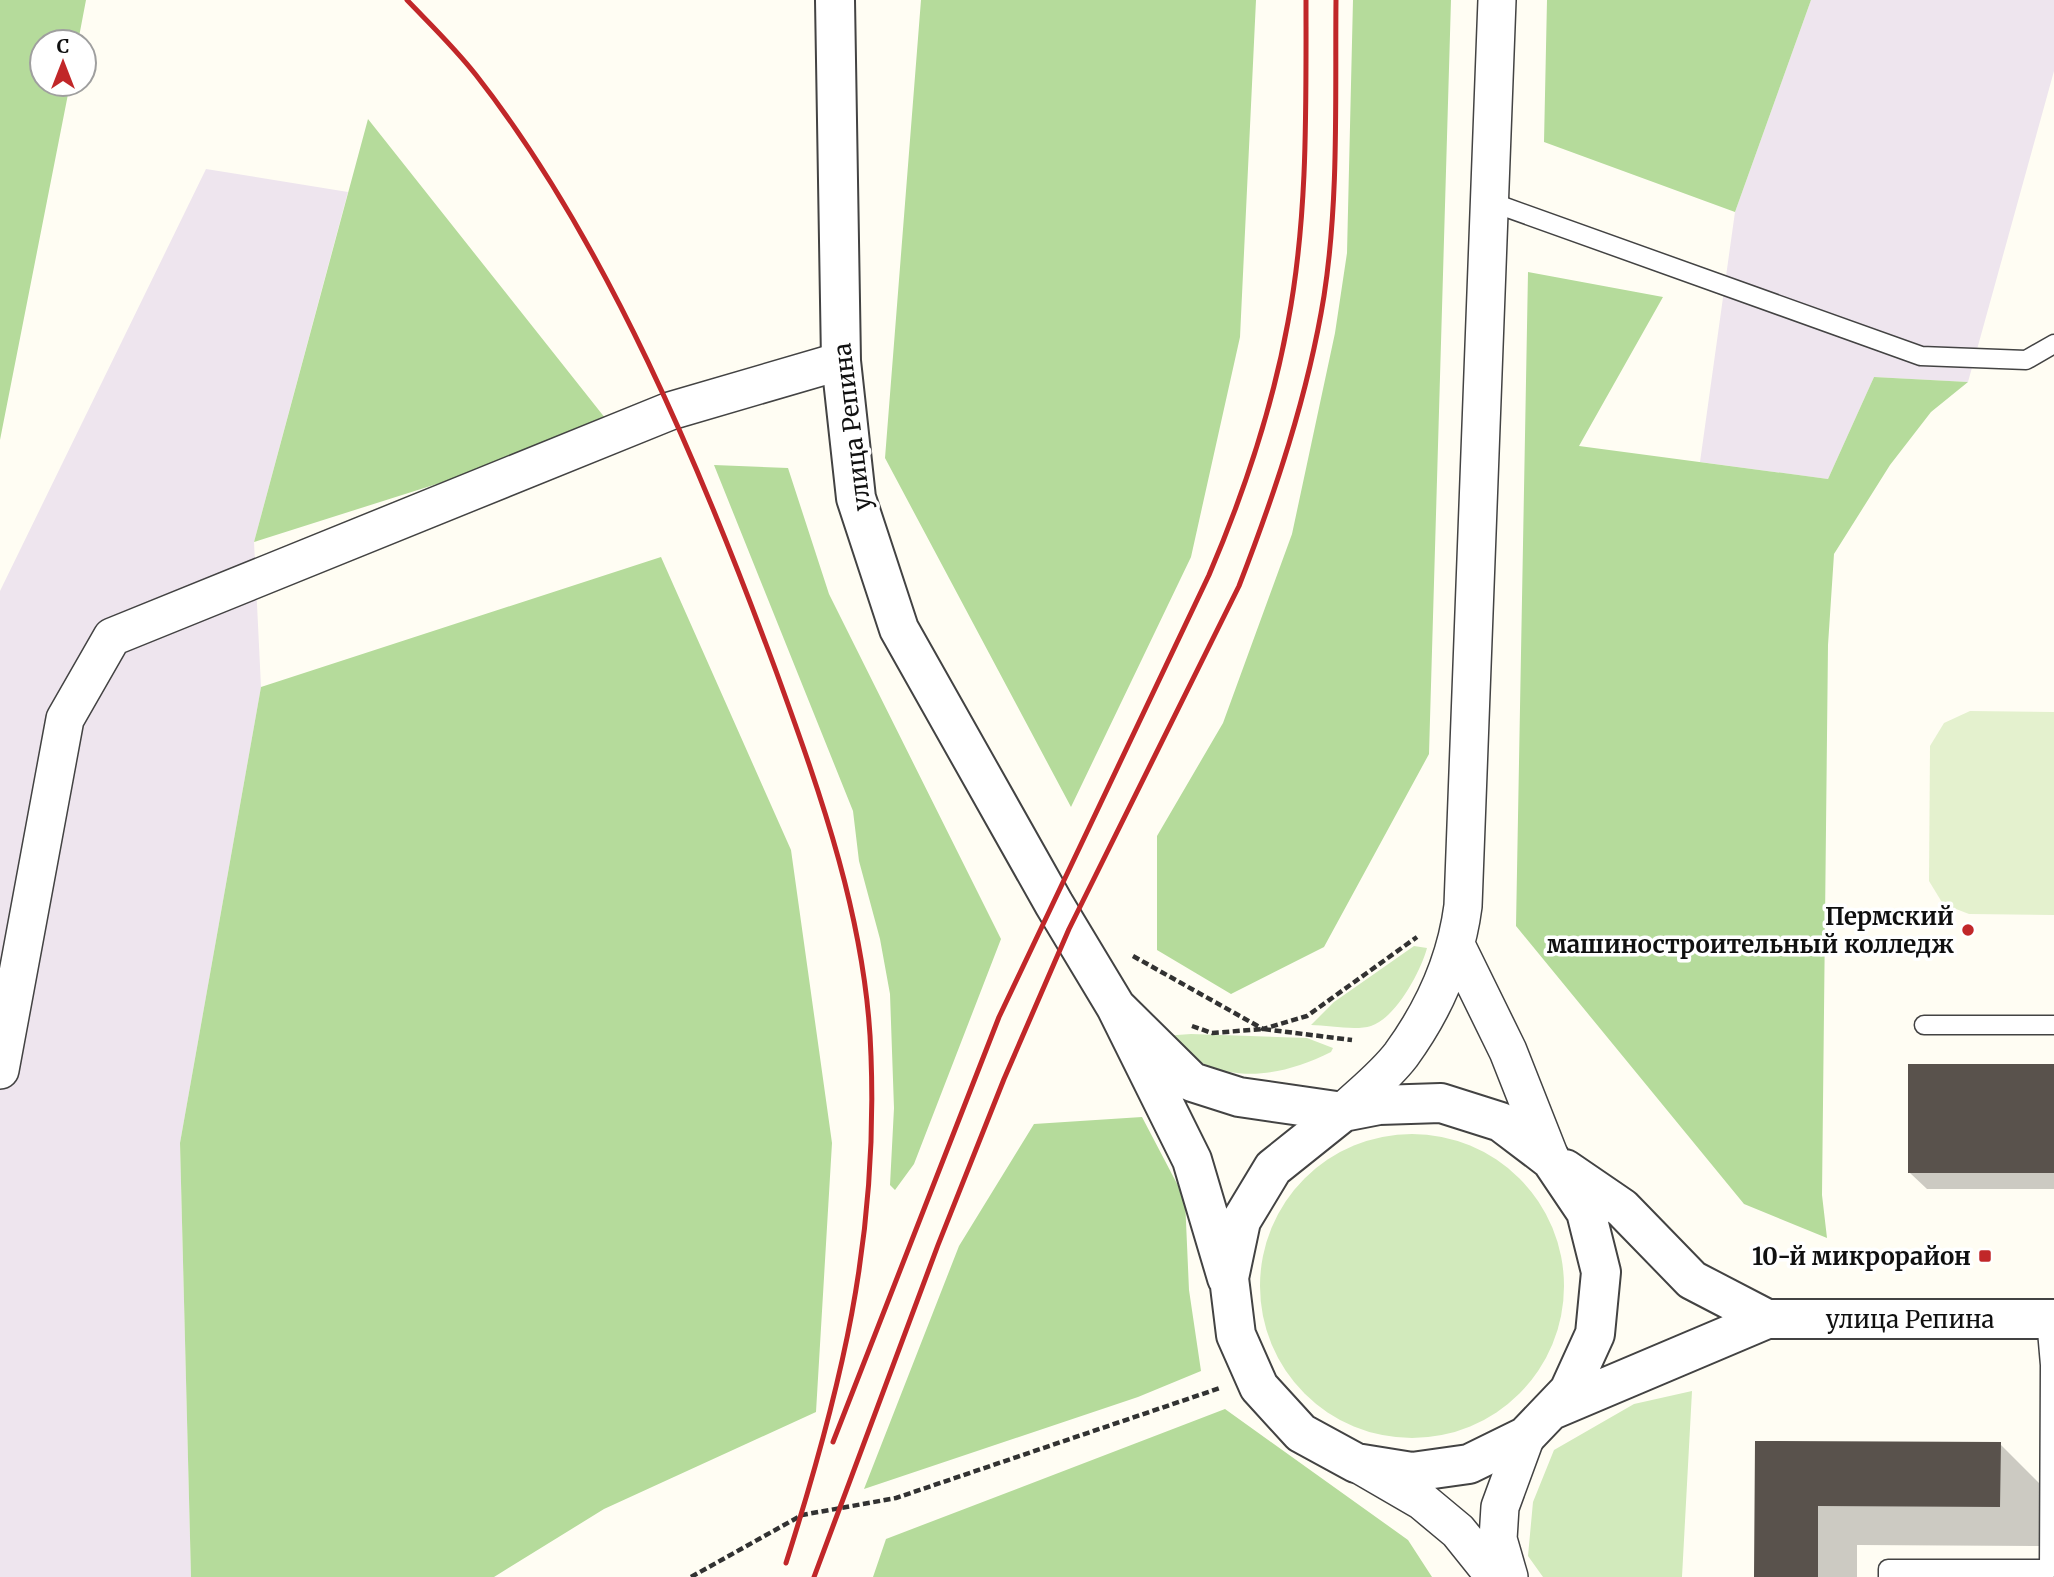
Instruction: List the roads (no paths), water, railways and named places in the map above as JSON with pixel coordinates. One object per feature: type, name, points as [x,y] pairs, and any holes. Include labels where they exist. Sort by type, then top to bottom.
[{"type":"street","name":"улица Репина","points":[[835,0],[841,361],[856,498],[899,629],[1116,1007]]},
{"type":"street","points":[[1495,1577],[1458,1531],[1422,1501],[1301,1433],[1259,1387],[1236,1335],[1229,1278],[1241,1221],[1273,1168],[1343,1112],[1399,1056],[1429,1009],[1441,939],[1463,906],[1497,0]]},
{"type":"street","points":[[0,1070],[65,719],[112,637],[670,411],[841,361]]},
{"type":"street","points":[[1441,939],[1508,1051],[1551,1160],[1586,1212],[1601,1272],[1595,1334],[1569,1391],[1538,1424],[1500,1507],[1498,1539],[1508,1577]]},
{"type":"street","points":[[1116,1007],[1192,1082],[1239,1097],[1343,1112],[1379,1105],[1441,1103],[1501,1122],[1622,1208],[1692,1280],[1767,1319]]},
{"type":"street","points":[[1116,1007],[1192,1160],[1231,1291]]},
{"type":"street","name":"улица Репина","points":[[1767,1319],[2050,1319]]},
{"type":"street","points":[[1356,1463],[1412,1472],[1469,1464],[1538,1424],[1767,1319]]},
{"type":"lane","points":[[1491,202],[1921,356],[2026,360],[2054,344]]},
{"type":"lane","points":[[1924,1025],[2054,1025]]},
{"type":"lane","points":[[1888,1577],[1888,1569],[2049,1573],[2050,1319]]},
{"type":"railway","points":[[407,0],[468,65],[524,140],[568,211],[648,361],[684,439],[748,595],[825,812],[851,908],[868,1006],[871,1056],[872,1124],[862,1252],[839,1375],[786,1563]]},
{"type":"railway","points":[[833,1442],[999,1017],[1209,575],[1256,451],[1274,387],[1295,282],[1304,162],[1306,0]]},
{"type":"railway","points":[[814,1577],[938,1245],[1004,1079],[1069,929],[1239,586],[1277,479],[1309,370],[1329,259],[1335,148],[1336,0]]},
{"type":"place","name":"Пермский машиностроительный колледж","points":[[1968,930]]},
{"type":"place","name":"10-й микрорайон","points":[[1985,1256]]}]
